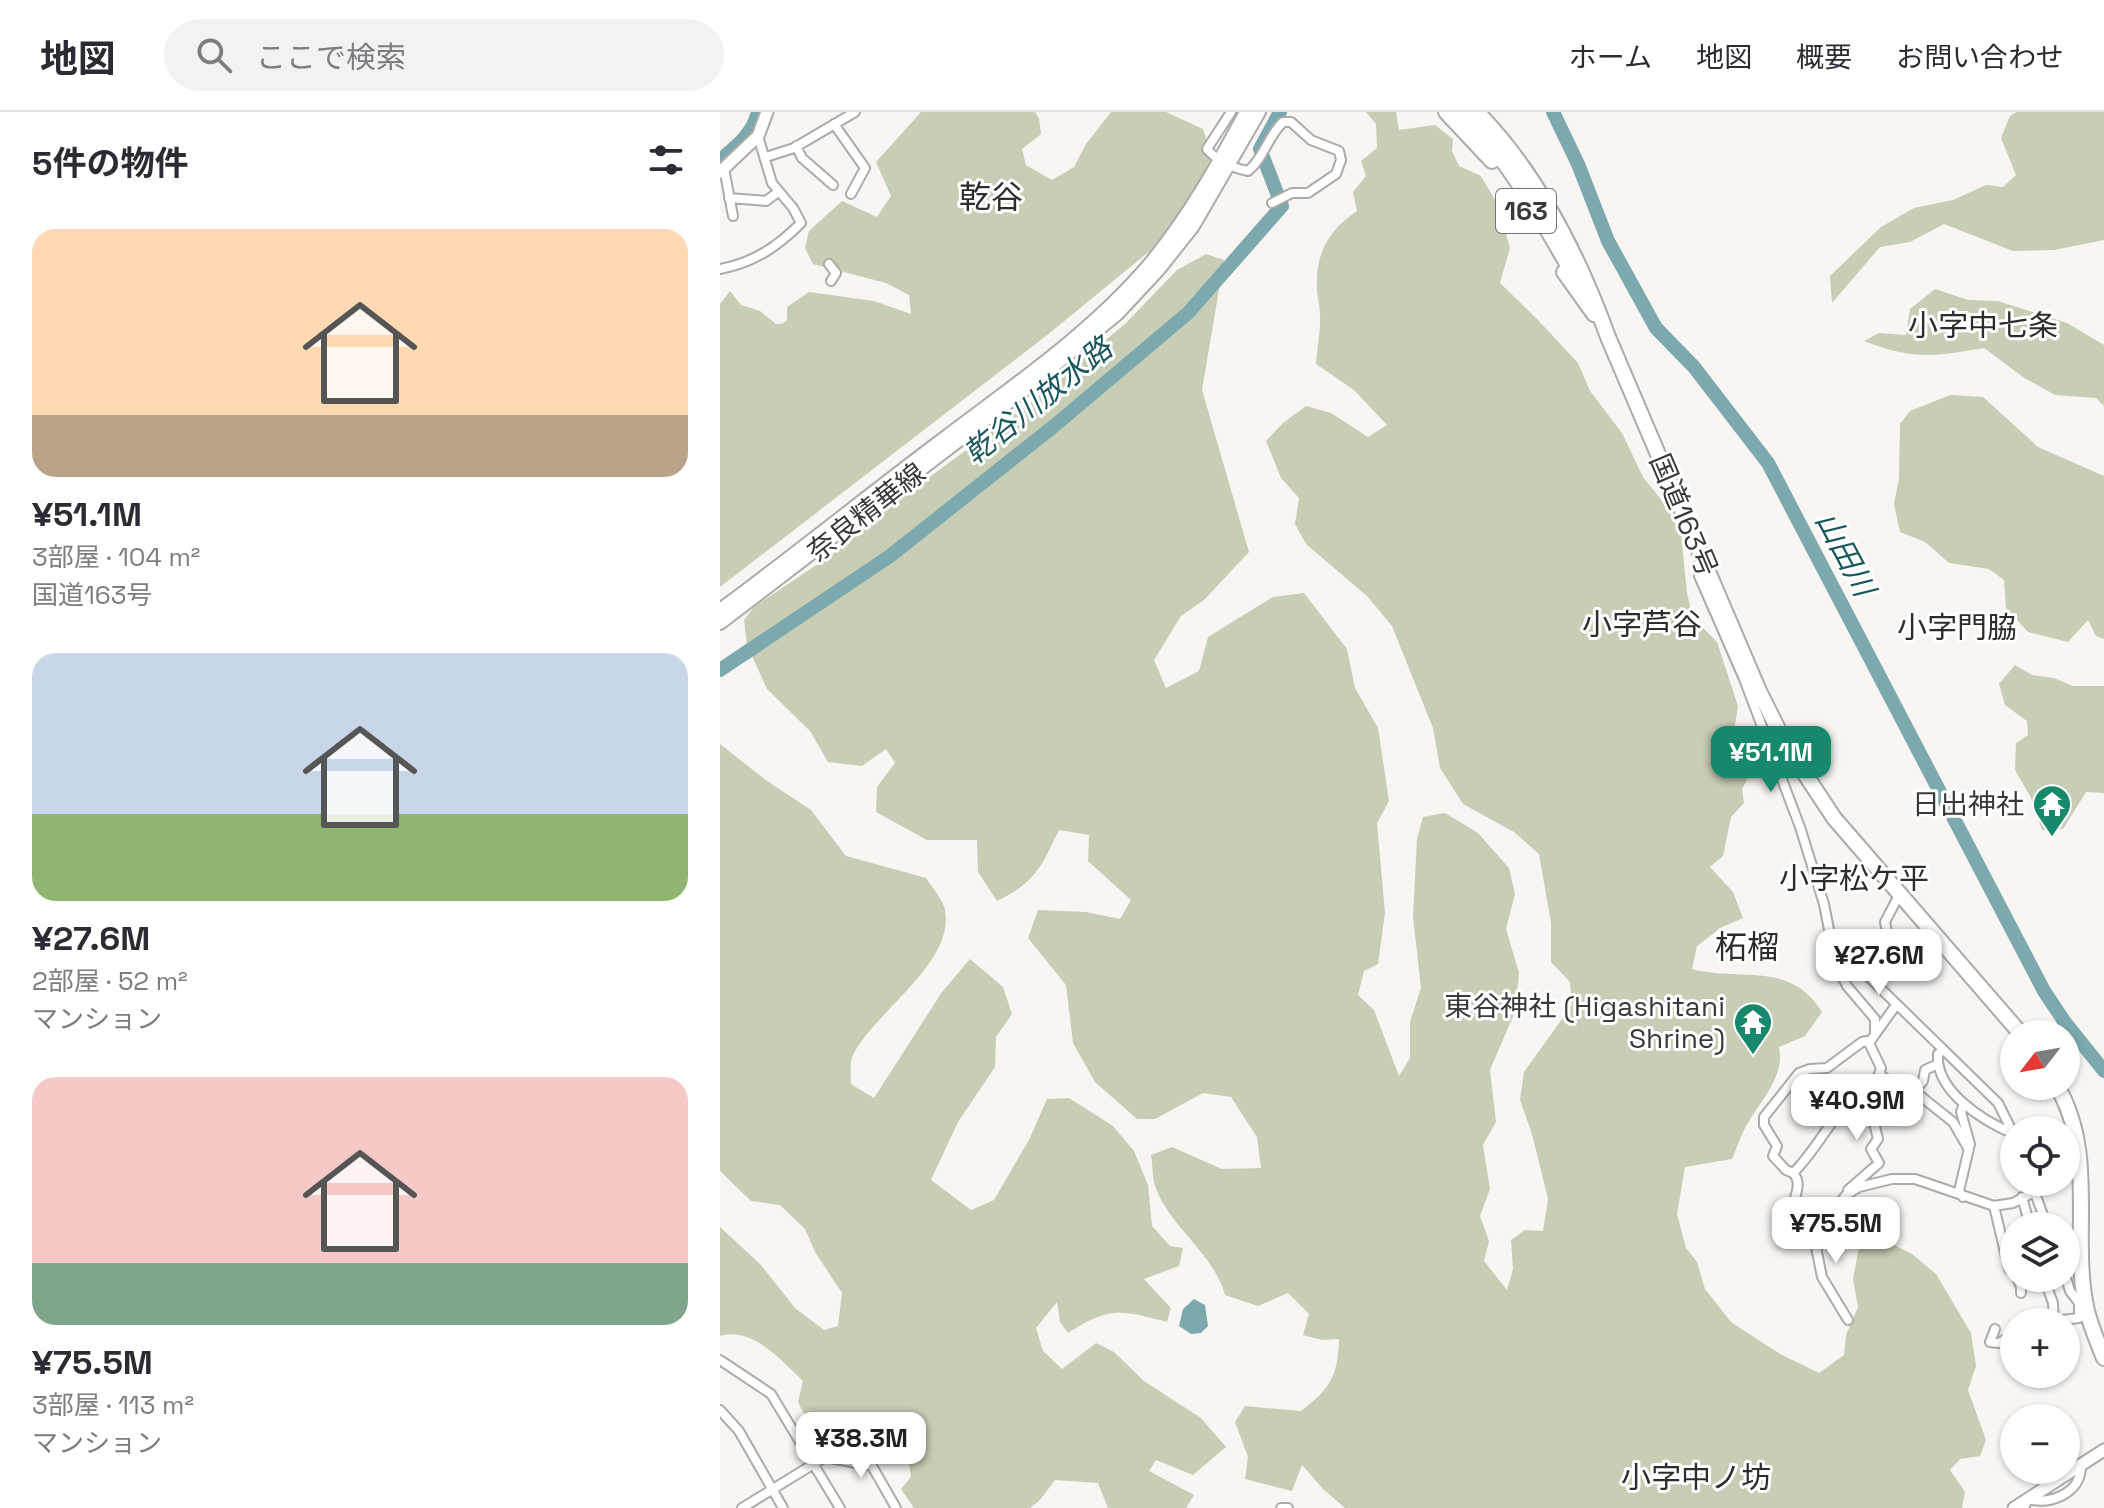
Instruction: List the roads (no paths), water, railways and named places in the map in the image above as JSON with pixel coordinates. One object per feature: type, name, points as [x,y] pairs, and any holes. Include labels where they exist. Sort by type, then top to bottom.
[{"type":"highway","name":"163","points":[[1446,112],[1506,179],[1558,263],[1597,317]]},
{"type":"highway","name":"国道163号","points":[[1461,112],[1482,133],[1531,201],[1608,337]]},
{"type":"highway","name":"国道163号","points":[[1477,112],[1515,157],[1541,195],[1592,291],[1608,337],[1759,691],[1786,745],[1834,818],[2009,1020]]},
{"type":"highway","points":[[1489,112],[1530,161],[1569,227],[1588,269],[1592,291]]},
{"type":"highway","points":[[2064,1100],[2070,1113],[2081,1168],[2083,1308],[2104,1358]]},
{"type":"main road","name":"奈良精華線","points":[[720,623],[1018,395],[1118,313],[1183,240],[1225,163],[1246,112]]},
{"type":"main road","name":"奈良精華線","points":[[720,610],[1014,385],[1110,305],[1150,264],[1184,221],[1259,112]]},
{"type":"street","points":[[733,216],[722,170],[758,136],[767,112]]},
{"type":"street","points":[[766,157],[796,146],[854,112]]},
{"type":"street","points":[[1231,112],[1207,149],[1225,163],[1248,171],[1283,122],[1291,122],[1311,140],[1339,151],[1341,160],[1336,174],[1314,190],[1292,193],[1272,203]]},
{"type":"street","points":[[834,124],[865,168],[851,194]]},
{"type":"street","points":[[720,269],[750,262],[800,226],[801,220],[772,183],[758,136]]},
{"type":"street","points":[[796,146],[802,158],[833,185]]},
{"type":"street","points":[[729,198],[766,201],[778,192]]},
{"type":"street","points":[[829,264],[836,273],[831,281]]},
{"type":"street","points":[[1703,559],[1699,576],[1744,679],[1800,827],[1824,904],[1831,940],[1998,1103],[2005,1116]]},
{"type":"street","points":[[1856,966],[1890,948],[1885,922],[1899,895]]},
{"type":"street","points":[[1813,1232],[1826,1220],[1850,1187],[1879,1163],[1871,1149],[1878,1139],[1875,1127],[1881,1068],[1872,1039],[1875,1019],[1841,977],[1846,957]]},
{"type":"street","points":[[1848,1320],[1822,1277],[1813,1232],[1804,1222],[1794,1201],[1798,1187],[1793,1173],[1773,1156],[1777,1146],[1764,1125],[1764,1117],[1799,1073],[1827,1068],[1862,1042],[1872,1039],[1896,1005]]},
{"type":"street","points":[[1943,1050],[1938,1054],[1938,1064],[1949,1090],[1964,1104],[2000,1126]]},
{"type":"street","points":[[1914,1091],[1923,1081],[1925,1070],[1938,1064]]},
{"type":"street","points":[[1878,1078],[1898,1089],[1914,1091],[1953,1122],[1968,1148]]},
{"type":"street","points":[[1793,1173],[1810,1156],[1855,1096],[1878,1078]]},
{"type":"street","points":[[1963,1197],[1959,1191],[1969,1140],[1961,1112],[1964,1104]]},
{"type":"street","points":[[1846,1195],[1873,1183],[1904,1177],[1994,1206],[2013,1203],[2022,1197],[2026,1212]]},
{"type":"street","points":[[1994,1206],[2000,1231]]},
{"type":"street","points":[[2074,1292],[2083,1308],[2080,1316]]},
{"type":"street","points":[[1995,1329],[1990,1342],[2000,1342]]},
{"type":"street","points":[[720,1360],[771,1394],[840,1508]]},
{"type":"street","points":[[720,1410],[739,1431],[783,1508]]},
{"type":"street","points":[[2014,1508],[2026,1504],[2104,1450]]},
{"type":"street","points":[[742,1508],[825,1457],[872,1466],[896,1508]]},
{"type":"street","points":[[1281,1508],[1288,1508]]},
{"type":"water","points":[[1194,1299],[1205,1305],[1208,1326],[1201,1333],[1191,1334],[1179,1326],[1183,1309]]},
{"type":"waterway","points":[[720,160],[748,134],[758,112]]},
{"type":"waterway","name":"乾谷川放水路","points":[[720,670],[890,556],[1054,426],[1188,313],[1282,206],[1260,149],[1280,112]]},
{"type":"waterway","name":"山田川","points":[[1553,112],[1578,164],[1608,241],[1656,328],[1694,367],[1768,463],[2044,991],[2104,1071]]},
{"type":"place","name":"日出神社","points":[[2052,838]]},
{"type":"place","name":"東谷神社 (Higashitani Shrine)","points":[[1753,1056]]},
{"type":"district","name":"乾谷","points":[[991,197]]},
{"type":"district","name":"小字中七条","points":[[1983,326]]},
{"type":"district","name":"小字芦谷","points":[[1642,625]]},
{"type":"district","name":"小字門脇","points":[[1957,628]]},
{"type":"district","name":"小字松ケ平","points":[[1854,879]]},
{"type":"district","name":"柘榴","points":[[1747,947]]},
{"type":"district","name":"小字中ノ坊","points":[[1696,1478]]}]
